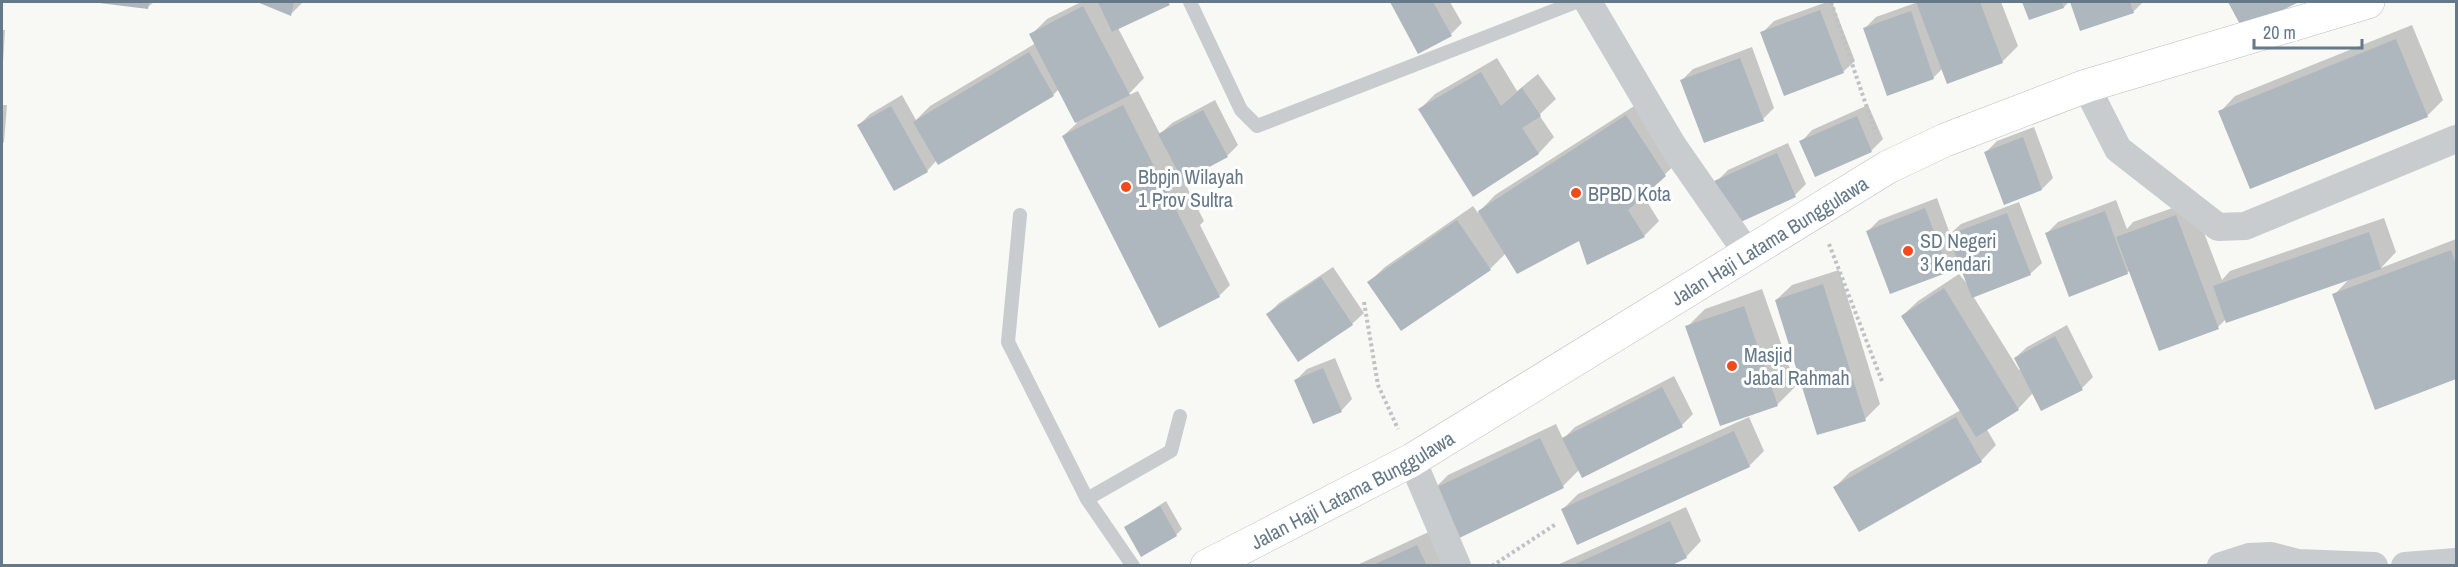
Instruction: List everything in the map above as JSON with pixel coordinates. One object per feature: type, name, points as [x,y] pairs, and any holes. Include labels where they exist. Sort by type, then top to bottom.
[{"type":"main road","name":"Jalan Haji Latama Bunggulawa","points":[[1215,563],[1412,460],[1888,167],[1946,140],[2086,86],[2368,2]]},
{"type":"street","points":[[1588,2],[1668,137],[1748,254]]},
{"type":"street","points":[[2086,86],[2118,149],[2218,227],[2245,226],[2457,139]]},
{"type":"street","points":[[1412,460],[1457,566]]},
{"type":"street","points":[[2221,566],[2249,556],[2271,556],[2298,563],[2374,566]]},
{"type":"street","points":[[2405,566],[2457,562]]},
{"type":"lane","points":[[1191,2],[1241,110],[1257,126],[1576,2]]},
{"type":"lane","points":[[1020,215],[1008,342],[1087,499],[1133,566]]},
{"type":"lane","points":[[1087,499],[1171,451],[1179,416]]},
{"type":"path","points":[[1831,2],[1888,167]]},
{"type":"path","points":[[1816,211],[1882,381]]},
{"type":"path","points":[[1364,302],[1378,386],[1412,460]]},
{"type":"path","points":[[1492,566],[1556,524]]},
{"type":"building","points":[[91,2],[149,2],[148,9]]},
{"type":"building","points":[[257,2],[294,2],[291,16]]},
{"type":"building","points":[[1098,2],[1168,2],[1170,5],[1112,32]]},
{"type":"building","points":[[1390,2],[1433,2],[1452,36],[1418,54]]},
{"type":"building","points":[[1916,2],[1980,2],[2003,63],[1947,84]]},
{"type":"building","points":[[2022,2],[2062,2],[2064,8],[2029,20]]},
{"type":"building","points":[[2070,2],[2130,2],[2134,13],[2080,31]]},
{"type":"building","points":[[2228,2],[2299,2],[2243,30]]},
{"type":"building","points":[[1083,6],[1130,95],[1075,123],[1029,34]]},
{"type":"building","points":[[1820,10],[1844,73],[1784,96],[1760,32]]},
{"type":"building","points":[[1911,11],[1934,79],[1887,96],[1863,28]]},
{"type":"building","points":[[2396,39],[2428,117],[2250,189],[2218,111]]},
{"type":"building","points":[[1029,52],[1054,96],[938,165],[913,122]]},
{"type":"building","points":[[1740,58],[1764,121],[1704,143],[1680,80]]},
{"type":"building","name":"BPBD Kota","points":[[1481,72],[1501,106],[1522,88],[1541,116],[1522,128],[1539,154],[1473,197],[1418,109]]},
{"type":"building","name":"Bbpjn Wilayah 1 Prov Sultra","points":[[1123,105],[1220,297],[1159,328],[1062,136]]},
{"type":"building","points":[[891,106],[928,172],[894,191],[857,125]]},
{"type":"building","points":[[1203,110],[1228,157],[1183,181],[1158,134]]},
{"type":"building","name":"BPBD Kota","points":[[1626,115],[1666,176],[1628,210],[1645,237],[1587,265],[1579,241],[1517,274],[1478,211]]},
{"type":"building","points":[[1857,116],[1872,152],[1815,177],[1799,141]]},
{"type":"building","points":[[2023,137],[2042,190],[2004,205],[1984,152]]},
{"type":"building","points":[[1777,153],[1796,197],[1734,225],[1714,181]]},
{"type":"building","name":"SD Negeri 3 Kendari","points":[[1925,208],[1949,272],[1890,294],[1866,231]]},
{"type":"building","points":[[2105,211],[2128,274],[2069,297],[2045,233]]},
{"type":"building","points":[[2007,213],[2031,275],[1972,298],[1948,235]]},
{"type":"building","points":[[2176,215],[2219,329],[2159,351],[2116,237]]},
{"type":"building","points":[[1457,220],[1491,270],[1401,331],[1367,282]]},
{"type":"building","points":[[2369,232],[2381,269],[2226,323],[2213,286]]},
{"type":"building","points":[[2451,250],[2456,265],[2456,379],[2375,410],[2332,294]]},
{"type":"building","points":[[1321,277],[1353,325],[1298,362],[1266,314]]},
{"type":"building","points":[[1823,284],[1866,421],[1817,435],[1775,300]]},
{"type":"building","points":[[1944,288],[2019,410],[1976,437],[1901,316]]},
{"type":"building","name":"Masjid Jabal Rahmah","points":[[1744,306],[1778,406],[1720,426],[1685,326]]},
{"type":"building","points":[[2055,336],[2083,390],[2041,411],[2014,358]]},
{"type":"building","points":[[1323,368],[1342,412],[1313,424],[1294,380]]},
{"type":"building","points":[[1662,387],[1683,427],[1582,478],[1562,438]]},
{"type":"building","points":[[1956,417],[1982,462],[1859,532],[1833,487]]},
{"type":"building","points":[[1734,431],[1750,467],[1577,545],[1561,509]]},
{"type":"building","points":[[1540,438],[1564,488],[1455,540],[1431,490]]},
{"type":"building","points":[[1160,506],[1177,536],[1141,557],[1124,527]]},
{"type":"building","points":[[1670,521],[1687,558],[1670,566],[1571,566]]},
{"type":"building","points":[[1417,545],[1427,566],[1371,566]]},
{"type":"place","name":"Bbpjn Wilayah 1 Prov Sultra","points":[[1126,187]]},
{"type":"place","name":"BPBD Kota","points":[[1576,193]]},
{"type":"place","name":"SD Negeri 3 Kendari","points":[[1908,251]]},
{"type":"place","name":"Masjid Jabal Rahmah","points":[[1732,366]]}]
